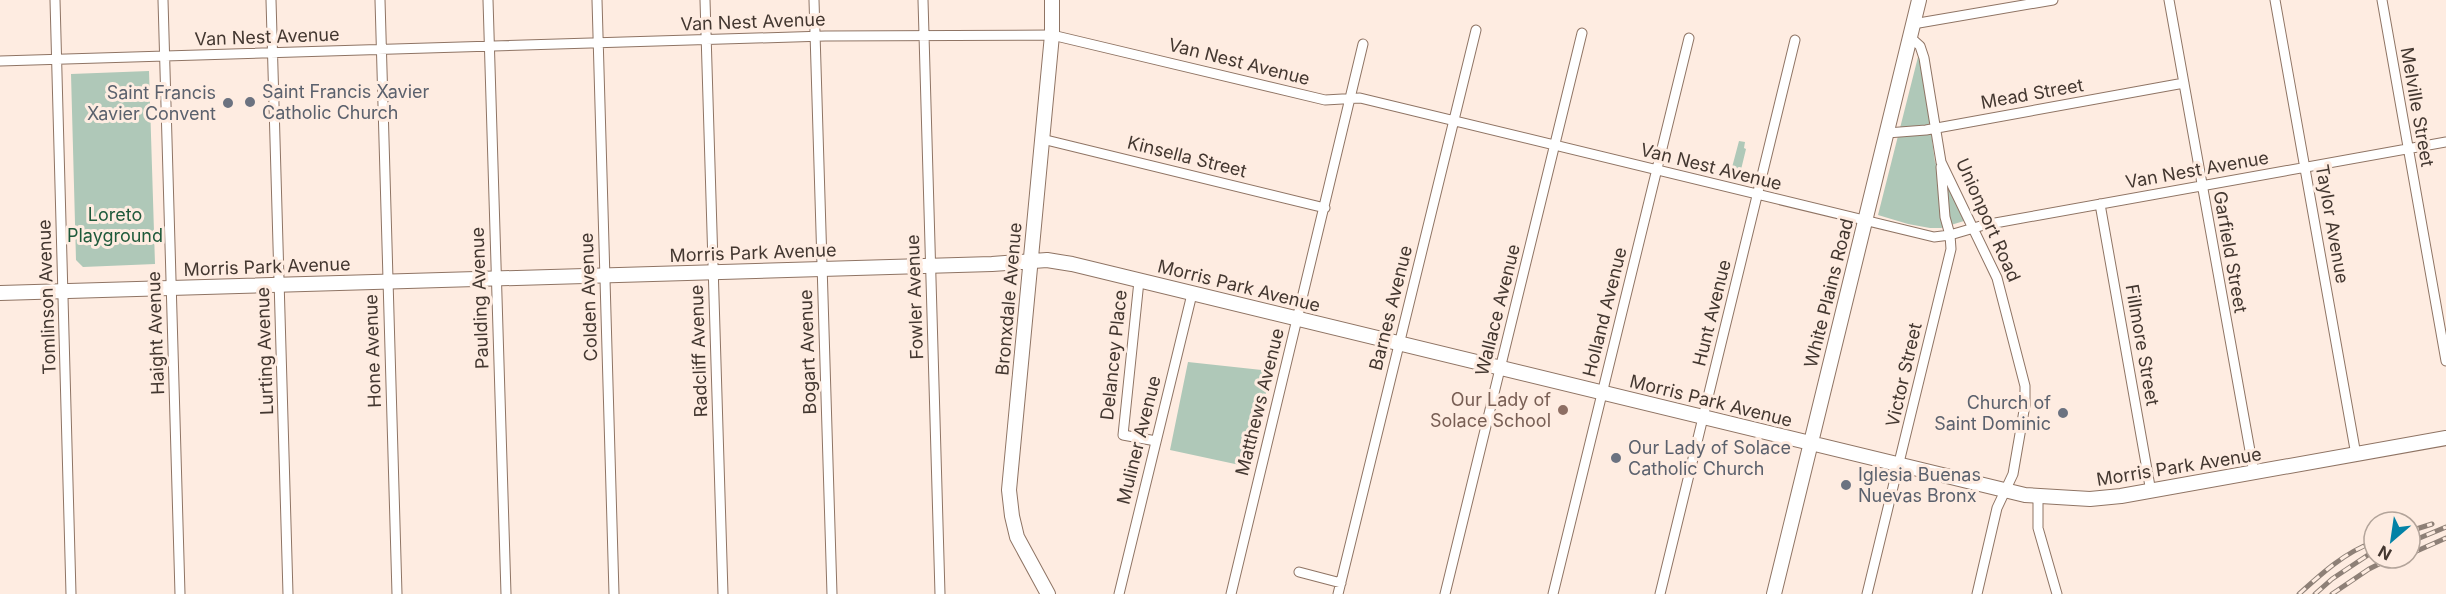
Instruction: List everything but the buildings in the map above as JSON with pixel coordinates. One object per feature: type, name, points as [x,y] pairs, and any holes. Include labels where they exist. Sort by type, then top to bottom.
[{"type":"main road","name":"Bronxdale Avenue","points":[[1048,594],[1017,537],[1009,490],[1052,35],[1052,0]]},
{"type":"main road","name":"White Plains Road","points":[[1774,594],[1912,31],[1917,2]]},
{"type":"main road","name":"Morris Park Avenue","points":[[0,292],[821,269],[1047,260],[1899,466],[2005,491],[2038,496],[2090,499],[2151,492],[2446,438]]},
{"type":"street","name":"Tomlinson Avenue","points":[[55,0],[71,594]]},
{"type":"street","name":"Haight Avenue","points":[[163,0],[180,594]]},
{"type":"street","name":"Lurting Avenue","points":[[271,0],[288,594]]},
{"type":"street","name":"Hone Avenue","points":[[380,0],[397,594]]},
{"type":"street","name":"Paulding Avenue","points":[[488,0],[506,594]]},
{"type":"street","name":"Colden Avenue","points":[[597,0],[614,594]]},
{"type":"street","name":"Radcliff Avenue","points":[[705,0],[723,594]]},
{"type":"street","name":"Bogart Avenue","points":[[814,0],[831,594]]},
{"type":"street","name":"Fowler Avenue","points":[[923,0],[940,594]]},
{"type":"street","points":[[1912,31],[2053,0]]},
{"type":"street","name":"Garfield Street","points":[[2169,0],[2254,473]]},
{"type":"street","name":"Taylor Avenue","points":[[2275,0],[2356,455]]},
{"type":"street","name":"Melville Street","points":[[2382,0],[2446,361]]},
{"type":"street","name":"Barnes Avenue","points":[[1338,594],[1476,30]]},
{"type":"street","name":"Unionport Road","points":[[1912,31],[1924,58],[1941,162],[1999,286],[2025,386],[2025,405],[2013,474],[1997,508],[1977,594]]},
{"type":"street","name":"Wallace Avenue","points":[[1445,594],[1582,33]]},
{"type":"street","name":"Van Nest Avenue","points":[[0,61],[923,34],[1052,35],[1322,99],[1360,98],[1928,237],[1950,235],[2100,204],[2446,142]]},
{"type":"street","name":"Holland Avenue","points":[[1553,594],[1689,38]]},
{"type":"street","name":"Hunt Avenue","points":[[1660,594],[1796,40]]},
{"type":"street","name":"Matthews Avenue","points":[[1231,594],[1363,44]]},
{"type":"street","name":"Mead Street","points":[[1887,133],[1935,128],[2184,83]]},
{"type":"street","name":"Kinsella Street","points":[[1042,139],[1325,208]]},
{"type":"street","name":"Victor Street","points":[[1867,594],[1950,253],[1950,235],[1945,221],[1941,162]]},
{"type":"street","name":"Fillmore Street","points":[[2100,204],[2151,492]]},
{"type":"street","name":"Delancey Place","points":[[1139,281],[1123,435],[1156,441]]},
{"type":"street","name":"Muliner Avenue","points":[[1119,594],[1192,294]]},
{"type":"street","points":[[2038,496],[2038,528],[2057,594]]},
{"type":"street","points":[[1299,572],[1341,583]]},
{"type":"green space","points":[[1918,57],[1921,58],[1935,162],[1964,219],[1964,221],[1941,228],[1908,224],[1878,215]]},
{"type":"green space","name":"Loreto Playground","points":[[149,71],[155,264],[83,267],[76,260],[71,74]]},
{"type":"green space","points":[[1739,141],[1745,142],[1744,148],[1746,149],[1739,178],[1730,175]]},
{"type":"green space","points":[[1188,362],[1271,371],[1249,467],[1170,450]]},
{"type":"railway","points":[[2422,527],[2432,524]]},
{"type":"railway","points":[[2422,537],[2446,527]]},
{"type":"railway","points":[[2422,549],[2446,538]]},
{"type":"railway","points":[[2299,594],[2325,571],[2362,547]]},
{"type":"railway","points":[[2315,594],[2332,579],[2362,559]]},
{"type":"railway","points":[[2332,594],[2368,570]]},
{"type":"place","name":"Saint Francis Xavier Catholic Church","points":[[250,102]]},
{"type":"place","name":"Saint Francis Xavier Convent","points":[[228,103]]},
{"type":"place","name":"Our Lady of Solace School","points":[[1563,410]]},
{"type":"place","name":"Church of Saint Dominic","points":[[2063,413]]},
{"type":"place","name":"Our Lady of Solace Catholic Church","points":[[1616,458]]},
{"type":"place","name":"Iglesia Buenas Nuevas Bronx","points":[[1846,485]]}]
